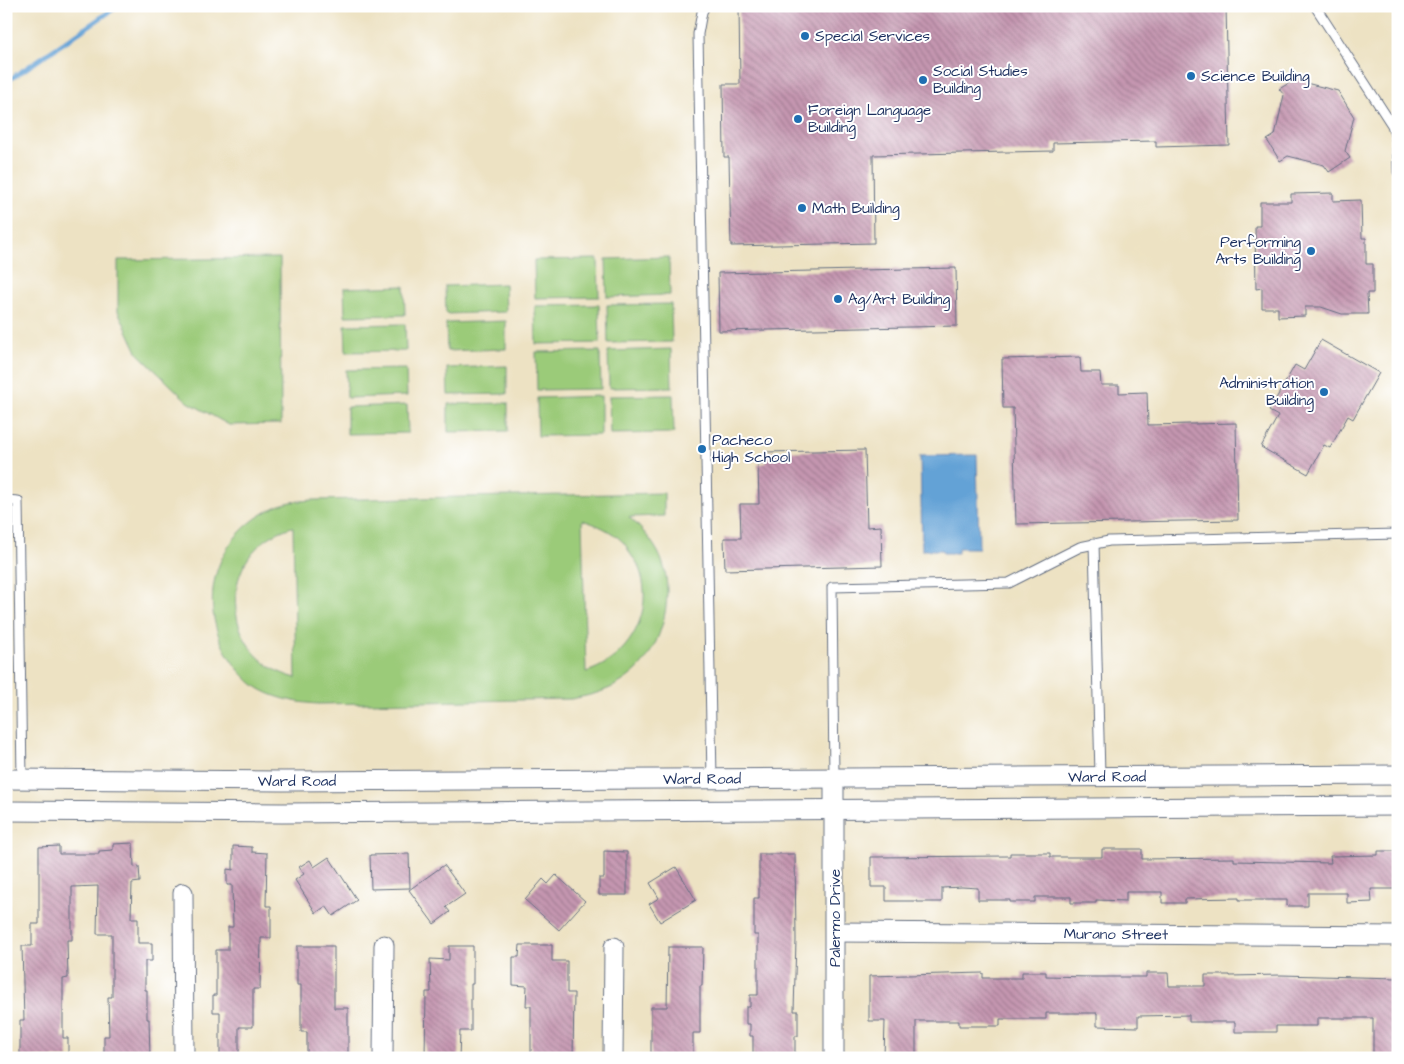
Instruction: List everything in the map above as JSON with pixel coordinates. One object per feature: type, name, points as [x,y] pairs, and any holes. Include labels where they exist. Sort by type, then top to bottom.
[{"type":"street","name":"Ward Road","points":[[14,779],[283,781],[1100,775],[1398,775]]},
{"type":"street","name":"Palermo Drive","points":[[834,778],[834,1058]]},
{"type":"street","name":"Ward Road","points":[[6,811],[302,813],[1398,806]]},
{"type":"street","points":[[183,893],[184,1058]]},
{"type":"street","name":"Murano Street","points":[[835,932],[1398,936]]},
{"type":"street","points":[[384,945],[384,1058]]},
{"type":"street","points":[[613,1058],[614,947]]},
{"type":"lane","points":[[706,6],[702,12],[698,34],[712,779]]},
{"type":"lane","points":[[1315,6],[1392,125],[1397,142],[1398,172]]},
{"type":"lane","points":[[6,500],[18,500],[14,779]]},
{"type":"lane","points":[[834,778],[832,587],[1009,583],[1080,546],[1094,543],[1135,540],[1398,534]]},
{"type":"lane","points":[[1094,543],[1100,775]]},
{"type":"green space","points":[[669,257],[670,295],[607,297],[606,259]]},
{"type":"green space","points":[[280,258],[281,424],[229,425],[188,402],[138,354],[118,311],[118,260]]},
{"type":"green space","points":[[598,259],[599,297],[535,298],[534,260]]},
{"type":"green space","points":[[505,284],[506,312],[446,314],[445,286]]},
{"type":"green space","points":[[404,286],[405,315],[345,316],[344,288]]},
{"type":"green space","points":[[671,304],[672,342],[608,343],[607,305]]},
{"type":"green space","points":[[599,305],[600,343],[536,344],[535,306]]},
{"type":"green space","points":[[506,321],[506,349],[447,351],[446,323]]},
{"type":"green space","points":[[405,324],[406,351],[346,352],[345,325]]},
{"type":"green space","points":[[671,349],[672,387],[609,388],[608,351]]},
{"type":"green space","points":[[600,351],[601,389],[537,390],[536,352]]},
{"type":"green space","points":[[507,366],[507,394],[448,395],[447,368]]},
{"type":"green space","points":[[406,369],[407,396],[347,398],[346,370]]},
{"type":"green space","points":[[673,395],[674,433],[610,434],[609,396]]},
{"type":"green space","points":[[601,396],[601,435],[538,436],[537,398]]},
{"type":"green space","points":[[508,403],[508,431],[448,432],[448,404]]},
{"type":"green space","points":[[407,405],[408,433],[347,434],[347,407]]},
{"type":"green space","points":[[664,493],[664,516],[629,517],[652,542],[664,567],[667,583],[667,601],[659,635],[652,650],[631,675],[617,685],[602,691],[571,699],[319,704],[272,695],[248,680],[229,657],[218,633],[213,607],[214,582],[222,558],[236,536],[257,518],[283,504],[313,500]],"holes":[[[582,520],[609,531],[624,543],[638,566],[643,584],[644,601],[635,631],[626,645],[601,666],[586,672]],[[293,527],[296,678],[270,667],[252,649],[240,627],[235,604],[238,580],[249,557],[267,539]]]},
{"type":"water","points":[[977,455],[979,548],[958,548],[958,553],[943,553],[942,550],[922,550],[920,456]]},
{"type":"building","points":[[739,6],[1226,6],[1229,145],[1156,147],[1156,141],[1053,143],[1053,151],[873,155],[874,243],[731,246],[729,157],[724,157],[723,84],[740,84]]},
{"type":"building","points":[[1301,76],[1306,83],[1338,91],[1354,117],[1345,151],[1350,158],[1329,172],[1324,165],[1288,156],[1280,161],[1267,140],[1275,135],[1284,95],[1279,89]]},
{"type":"building","name":"Performing Arts Building","points":[[1333,193],[1333,201],[1361,200],[1362,238],[1366,238],[1366,264],[1373,264],[1373,293],[1367,293],[1368,314],[1342,314],[1321,307],[1305,307],[1305,316],[1278,317],[1278,308],[1262,308],[1262,288],[1256,289],[1255,226],[1260,226],[1260,202],[1291,202],[1291,194]]},
{"type":"building","name":"Ag/Art Building","points":[[956,268],[957,326],[719,331],[718,273]]},
{"type":"building","name":"Administration Building","points":[[1321,340],[1379,373],[1353,419],[1348,416],[1330,448],[1324,445],[1308,474],[1261,447],[1278,416],[1269,411],[1295,365],[1304,370]]},
{"type":"building","points":[[1080,357],[1081,372],[1100,372],[1101,385],[1119,385],[1119,393],[1147,392],[1148,425],[1236,423],[1238,520],[1016,524],[1013,408],[1003,408],[1002,359]]},
{"type":"building","points":[[865,450],[867,527],[881,526],[882,566],[725,570],[724,538],[741,538],[740,504],[759,504],[758,464],[766,463],[766,452]]},
{"type":"building","points":[[133,843],[134,867],[139,866],[140,882],[132,883],[131,918],[138,918],[138,943],[152,943],[152,961],[145,961],[150,1058],[104,1058],[104,1036],[109,1036],[108,997],[112,997],[112,934],[97,934],[98,886],[72,887],[72,940],[67,940],[68,978],[63,979],[63,1038],[68,1038],[68,1058],[20,1057],[20,1020],[24,1020],[22,946],[32,946],[32,924],[39,924],[39,847],[59,846],[59,854],[99,854],[99,851],[113,850],[113,844]]},
{"type":"building","points":[[233,846],[252,847],[252,852],[267,853],[266,906],[271,906],[271,938],[261,938],[260,989],[253,989],[253,1027],[239,1027],[239,1058],[220,1058],[220,1012],[213,1012],[213,995],[216,995],[216,950],[228,950],[228,927],[233,927],[232,885],[227,885],[227,869],[233,870]]},
{"type":"building","points":[[1102,849],[1142,849],[1142,859],[1234,858],[1234,861],[1331,863],[1330,856],[1378,855],[1378,851],[1398,851],[1398,889],[1371,889],[1372,902],[1347,903],[1347,893],[1308,893],[1308,906],[1287,906],[1287,900],[1239,900],[1239,898],[1185,899],[1185,903],[1162,903],[1162,892],[1126,892],[1126,901],[1096,900],[1096,903],[1071,903],[1071,897],[1035,897],[1035,902],[1010,902],[1010,900],[978,900],[978,888],[962,887],[942,888],[942,902],[886,901],[886,887],[871,887],[871,857],[1010,856],[1010,853],[1050,853],[1050,857],[1102,857]]},
{"type":"building","points":[[604,851],[627,852],[627,895],[599,895],[599,878],[604,878]]},
{"type":"building","points":[[409,854],[410,888],[371,889],[370,855]]},
{"type":"building","points":[[759,854],[795,854],[796,940],[794,1011],[798,1011],[798,1036],[795,1036],[795,1058],[753,1058],[753,1036],[750,1036],[750,1024],[746,1024],[746,1007],[750,1007],[750,995],[758,995],[758,935],[754,935],[754,898],[759,898]]},
{"type":"building","points":[[329,857],[357,900],[333,916],[326,906],[316,913],[295,880],[304,874],[299,867],[310,860],[314,867]]},
{"type":"building","points":[[444,865],[465,894],[446,907],[450,912],[434,924],[409,890]]},
{"type":"building","points":[[676,867],[696,900],[660,922],[649,904],[659,898],[650,883]]},
{"type":"building","points":[[556,875],[585,901],[559,930],[525,900],[543,879],[548,884]]},
{"type":"building","points":[[520,945],[552,945],[552,961],[567,961],[567,993],[574,993],[573,1058],[531,1058],[531,1006],[526,1006],[527,986],[513,985],[513,957],[519,957]]},
{"type":"building","points":[[297,946],[334,946],[334,1008],[348,1008],[348,1058],[307,1058],[307,1032],[301,1032],[301,985],[297,985]]},
{"type":"building","points":[[449,946],[473,946],[471,1031],[460,1031],[459,1058],[425,1058],[426,992],[431,992],[430,959],[449,960]]},
{"type":"building","points":[[668,947],[703,947],[702,986],[700,986],[700,1033],[693,1033],[693,1058],[651,1058],[651,1007],[667,1007]]},
{"type":"building","points":[[1022,972],[1046,972],[1046,976],[1090,977],[1146,977],[1146,973],[1168,973],[1169,986],[1205,986],[1205,975],[1397,978],[1398,1058],[1373,1058],[1373,1018],[1317,1018],[1317,1026],[1276,1026],[1276,1032],[1235,1032],[1235,1022],[1189,1022],[1189,1015],[1138,1016],[1138,1027],[1097,1026],[1097,1013],[1046,1013],[1046,1019],[1000,1019],[1000,1026],[959,1026],[959,1021],[916,1021],[916,1058],[884,1058],[885,1021],[869,1021],[869,976],[983,973],[983,978],[1022,978]]},
{"type":"waterway","points":[[6,82],[118,6]]},
{"type":"place","name":"Special Services","points":[[805,36]]},
{"type":"place","name":"Science Building","points":[[1191,76]]},
{"type":"place","name":"Social Studies Building","points":[[923,80]]},
{"type":"place","name":"Foreign Language Building","points":[[798,119]]},
{"type":"place","name":"Math Building","points":[[802,208]]},
{"type":"place","name":"Performing Arts Building","points":[[1311,251]]},
{"type":"place","name":"Ag/Art Building","points":[[838,299]]},
{"type":"place","name":"Administration Building","points":[[1324,392]]},
{"type":"place","name":"Pacheco High School","points":[[702,449]]}]
